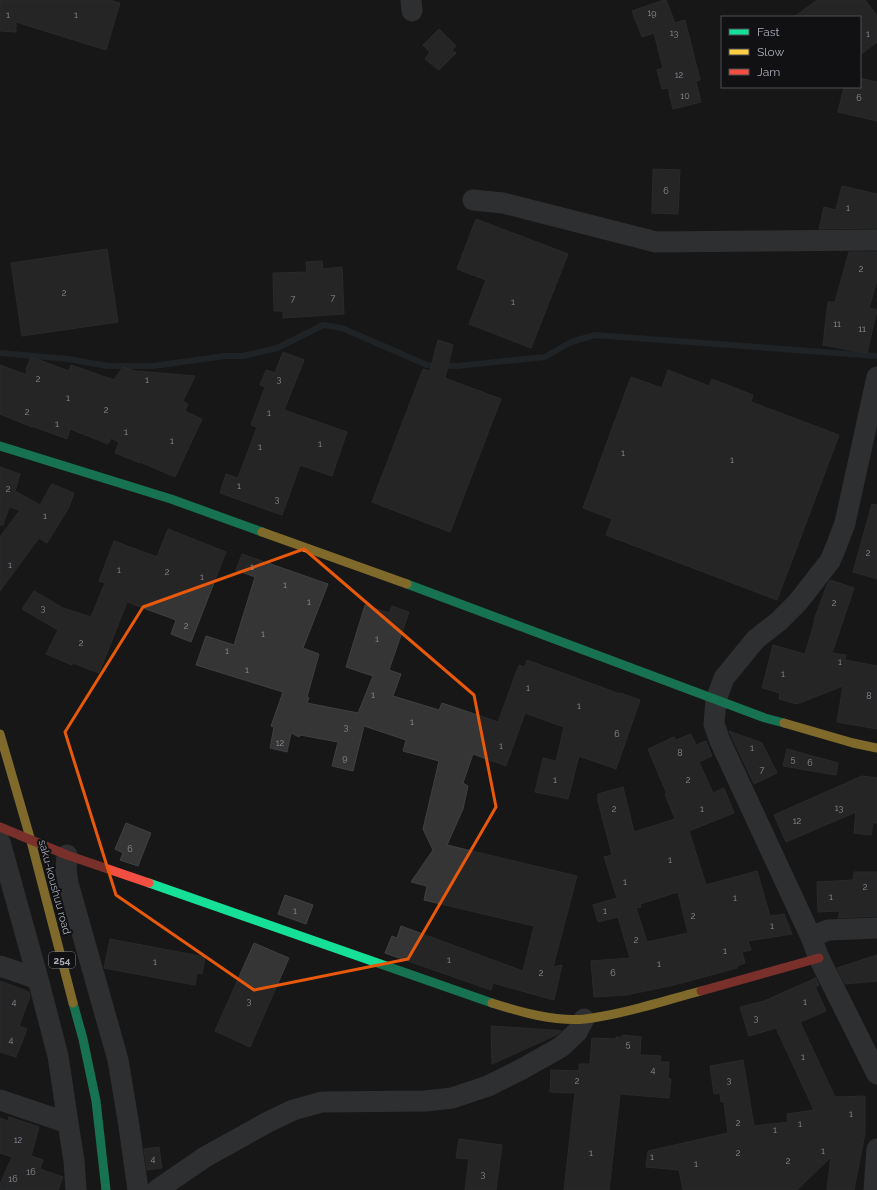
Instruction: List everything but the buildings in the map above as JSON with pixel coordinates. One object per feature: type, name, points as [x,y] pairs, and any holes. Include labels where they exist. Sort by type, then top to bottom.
[{"type":"main road","points":[[0,446],[172,499],[536,631],[772,720],[853,743],[877,748]]},
{"type":"main road","name":"saku-koushuu road","points":[[0,734],[31,841],[84,1046],[96,1102],[106,1190]]},
{"type":"main road","points":[[0,828],[67,855],[509,1009],[552,1018],[584,1019],[643,1008],[819,958]]},
{"type":"street","points":[[473,200],[503,202],[656,242],[877,240]]},
{"type":"street","points":[[877,376],[844,523],[830,562],[798,602],[778,622],[756,639],[724,678],[716,700],[714,724],[720,741],[811,937],[819,958],[877,1074]]},
{"type":"street","points":[[0,842],[58,1056],[76,1190]]},
{"type":"street","points":[[67,855],[66,869],[68,883],[118,1060],[138,1190]]},
{"type":"street","points":[[811,937],[828,930],[877,928]]},
{"type":"street","points":[[0,966],[38,980]]},
{"type":"street","points":[[157,1190],[211,1153],[293,1110],[322,1102],[425,1101],[452,1098],[488,1086],[561,1047],[577,1032],[584,1019]]},
{"type":"street","points":[[0,1100],[68,1123]]},
{"type":"street","points":[[874,1190],[877,1149]]},
{"type":"highlighted area","points":[[304,549],[474,695],[496,807],[408,959],[254,990],[116,895],[65,732],[143,607]]},
{"type":"waterway","points":[[0,353],[68,359],[108,366],[153,366],[225,356],[243,356],[277,348],[323,325],[342,328],[427,365],[457,366],[545,357],[571,342],[595,335],[877,356]]},
{"type":"traffic: fast","points":[[0,446],[171,499],[262,532]]},
{"type":"traffic: fast","points":[[407,584],[765,718],[784,723]]},
{"type":"traffic: fast","points":[[149,883],[492,1003]]},
{"type":"traffic: fast","points":[[73,1003],[83,1039],[96,1101],[106,1190]]},
{"type":"traffic: slow","points":[[262,532],[407,584]]},
{"type":"traffic: slow","points":[[784,723],[853,743],[877,748]]},
{"type":"traffic: slow","points":[[0,734],[31,841],[73,1003]]},
{"type":"traffic: slow","points":[[492,1003],[550,1018],[574,1020],[600,1017],[629,1011],[701,991]]},
{"type":"traffic: jam","points":[[0,827],[67,855],[149,883]]},
{"type":"traffic: jam","points":[[701,991],[819,958]]}]
